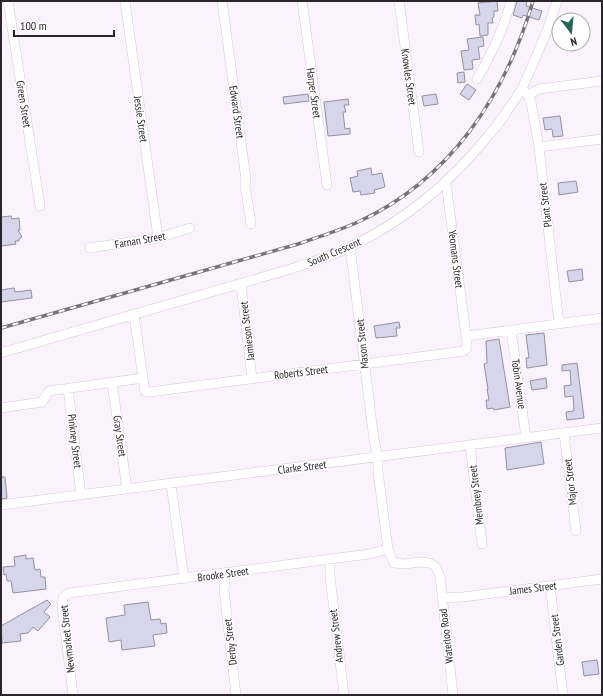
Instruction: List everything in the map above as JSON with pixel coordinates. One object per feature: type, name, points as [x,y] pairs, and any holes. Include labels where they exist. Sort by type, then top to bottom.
[{"type":"street","name":"Green Street","points":[[8,1],[40,206]]},
{"type":"street","name":"Jessie Street","points":[[125,1],[158,238]]},
{"type":"street","name":"Edward Street","points":[[222,1],[246,179],[250,224]]},
{"type":"street","name":"Harper Street","points":[[302,1],[327,185]]},
{"type":"street","name":"Knowles Street","points":[[399,1],[419,152]]},
{"type":"street","points":[[477,79],[505,22],[511,1]]},
{"type":"street","name":"South Crescent","points":[[1,353],[241,284],[321,259],[350,247],[382,229],[416,207],[445,183],[489,136],[525,92],[557,1]]},
{"type":"street","points":[[525,92],[602,81]]},
{"type":"street","name":"Plant Street","points":[[525,92],[531,102],[538,148],[559,324]]},
{"type":"street","points":[[538,148],[602,140]]},
{"type":"street","name":"Yeomans Street","points":[[445,183],[466,336]]},
{"type":"street","name":"Farnan Street","points":[[89,248],[158,238],[190,228]]},
{"type":"street","name":"Mason Street","points":[[350,247],[390,557]]},
{"type":"street","name":"Jamieson Street","points":[[241,284],[252,378]]},
{"type":"street","points":[[1,408],[42,402],[49,391],[142,378],[134,314]]},
{"type":"street","points":[[466,336],[602,318]]},
{"type":"street","name":"Tobin Avenue","points":[[511,330],[526,438]]},
{"type":"street","name":"Roberts Street","points":[[142,378],[145,391],[150,392],[464,351],[467,348],[466,336]]},
{"type":"street","name":"Gray Street","points":[[112,382],[127,489]]},
{"type":"street","name":"Pinkney Street","points":[[68,388],[81,495]]},
{"type":"street","name":"Clarke Street","points":[[1,505],[602,428]]},
{"type":"street","name":"Major Street","points":[[564,433],[576,531]]},
{"type":"street","name":"Membrey Street","points":[[470,445],[482,544]]},
{"type":"street","points":[[171,484],[184,579]]},
{"type":"street","name":"Brooke Street","points":[[78,593],[369,554],[390,557]]},
{"type":"street","name":"Waterloo Road","points":[[390,557],[404,564],[420,562],[433,564],[440,576],[453,695]]},
{"type":"street","name":"Andrew Street","points":[[327,560],[344,695]]},
{"type":"street","name":"Derby Street","points":[[222,574],[225,580],[224,590],[236,695]]},
{"type":"street","name":"James Street","points":[[442,600],[602,579]]},
{"type":"street","name":"Garden Street","points":[[550,586],[563,695]]},
{"type":"street","name":"Newmarket Street","points":[[73,695],[62,601],[65,596],[78,593]]},
{"type":"building","points":[[497,1],[498,11],[494,11],[494,17],[492,18],[493,23],[488,23],[488,35],[480,36],[479,24],[476,25],[475,15],[480,15],[478,3]]},
{"type":"building","points":[[517,1],[527,1],[526,6],[542,11],[539,20],[523,15],[522,18],[513,15]]},
{"type":"building","points":[[483,37],[484,46],[478,47],[480,59],[472,60],[473,69],[464,70],[461,51],[469,50],[467,39]]},
{"type":"building","points":[[464,72],[465,82],[458,83],[457,73]]},
{"type":"building","points":[[467,84],[476,90],[469,100],[460,94]]},
{"type":"building","points":[[308,94],[309,101],[284,104],[283,97]]},
{"type":"building","points":[[436,94],[438,104],[424,106],[422,96]]},
{"type":"building","points":[[348,99],[349,105],[344,105],[346,112],[343,112],[345,129],[350,128],[350,134],[328,136],[324,102]]},
{"type":"building","points":[[560,116],[563,136],[553,137],[552,129],[545,130],[543,118]]},
{"type":"building","points":[[371,168],[372,175],[382,173],[385,187],[374,190],[375,193],[361,195],[360,191],[353,192],[350,178],[358,176],[357,171]]},
{"type":"building","points":[[576,181],[578,192],[559,195],[558,183]]},
{"type":"building","points":[[11,216],[12,219],[19,218],[20,230],[18,230],[22,237],[19,241],[15,241],[16,244],[1,246],[1,217]]},
{"type":"building","points":[[582,269],[583,280],[569,282],[567,271]]},
{"type":"building","points":[[14,288],[15,292],[31,290],[32,298],[1,302],[1,290]]},
{"type":"building","points":[[399,322],[400,328],[396,328],[397,336],[376,338],[374,326]]},
{"type":"building","points":[[544,333],[547,365],[527,368],[526,358],[529,358],[526,335]]},
{"type":"building","points":[[499,339],[510,407],[494,410],[493,408],[487,409],[486,400],[489,400],[484,364],[487,363],[486,341]]},
{"type":"building","points":[[577,363],[584,418],[567,420],[566,412],[574,411],[573,396],[565,397],[564,386],[571,385],[570,370],[562,371],[562,365]]},
{"type":"building","points":[[546,378],[547,388],[532,390],[530,381]]},
{"type":"building","points":[[541,442],[544,464],[507,470],[505,448]]},
{"type":"building","points":[[1,477],[5,477],[7,498],[1,499]]},
{"type":"building","points":[[26,555],[26,559],[33,558],[35,570],[40,569],[41,577],[45,577],[46,589],[13,593],[11,581],[7,581],[6,574],[4,575],[3,567],[15,566],[14,557]]},
{"type":"building","points":[[47,600],[51,604],[44,612],[50,617],[38,631],[33,627],[28,633],[20,634],[21,641],[2,643],[1,626]]},
{"type":"building","points":[[148,602],[151,620],[160,619],[161,624],[166,623],[167,633],[153,635],[155,646],[122,650],[121,640],[109,642],[106,618],[125,615],[124,605]]},
{"type":"building","points":[[597,660],[599,674],[584,676],[582,662]]},
{"type":"railway","points":[[1,328],[298,244],[358,222],[391,204],[420,183],[446,159],[470,131],[490,102],[507,70],[533,1]]}]
